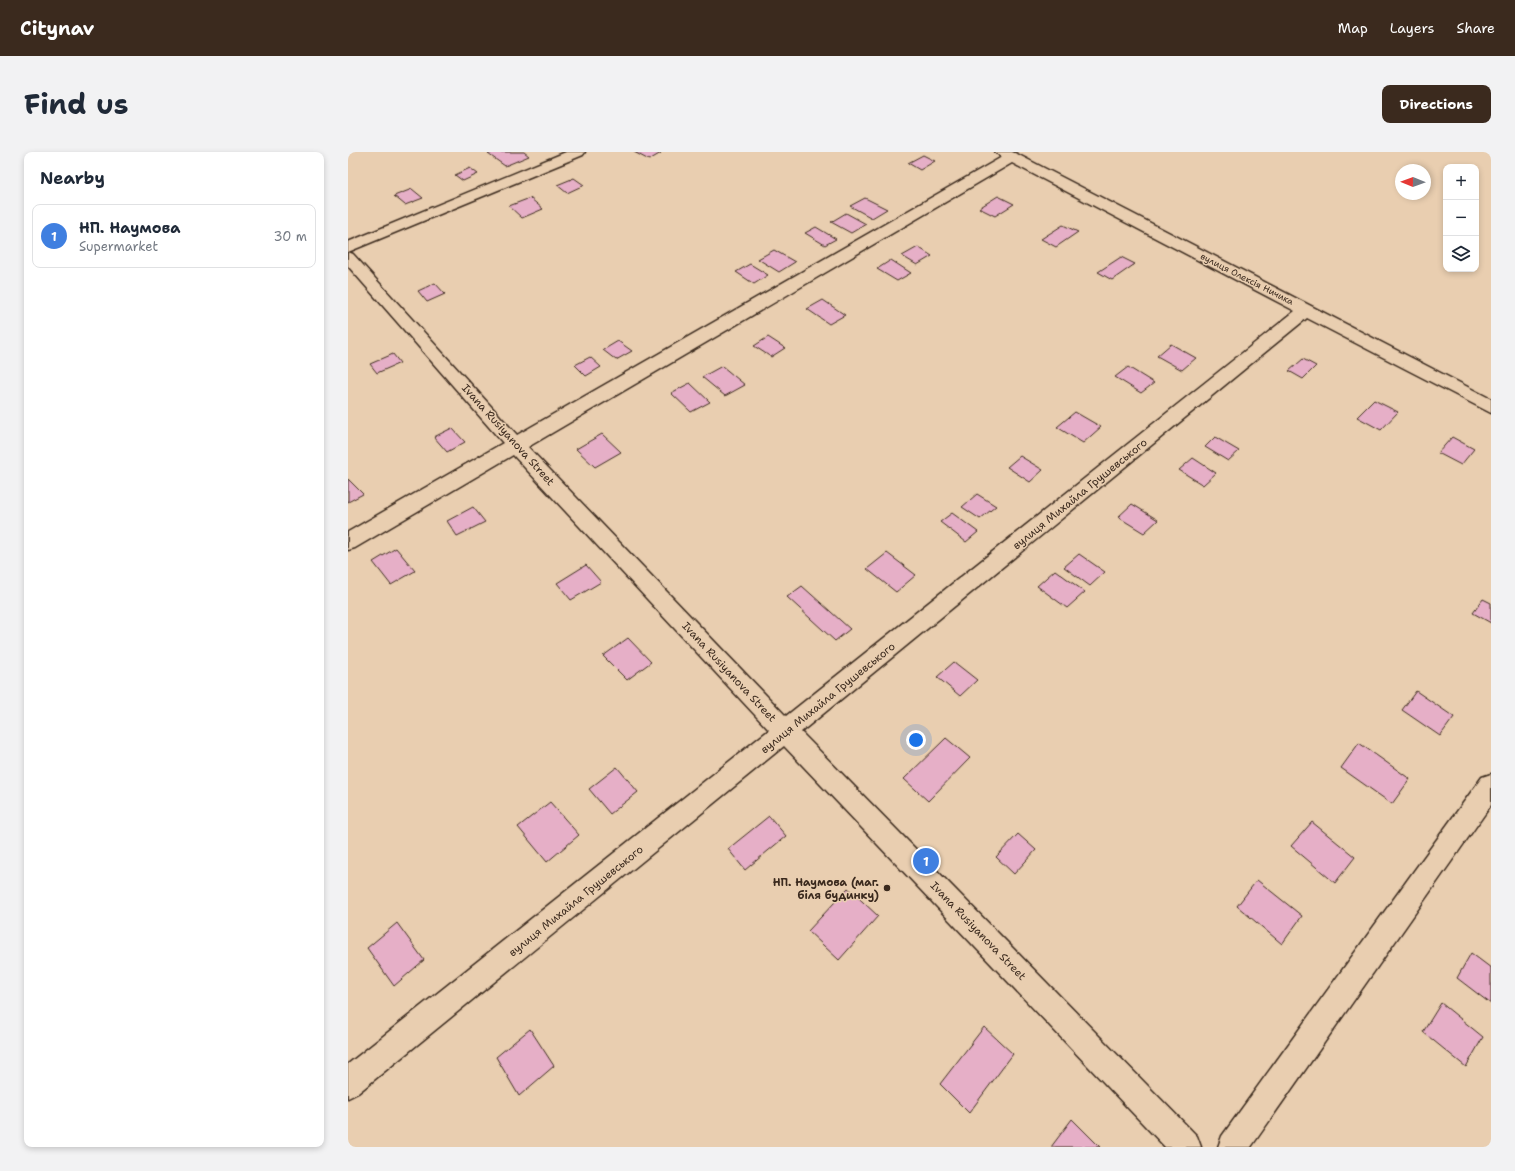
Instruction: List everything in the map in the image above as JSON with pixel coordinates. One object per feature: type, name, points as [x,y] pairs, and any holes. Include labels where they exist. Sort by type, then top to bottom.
[{"type":"street","points":[[348,246],[578,152]]},
{"type":"street","points":[[348,542],[516,446],[1007,154]]},
{"type":"street","name":"вулиця Олексія Ничика","points":[[1007,154],[1491,407]]},
{"type":"street","name":"Ivana Rusiyanova Street","points":[[348,257],[516,446],[786,732],[1186,1147]]},
{"type":"street","name":"вулиця Михайла Грушевського","points":[[348,1083],[786,732],[1307,310]]},
{"type":"street","points":[[1233,1147],[1491,785]]},
{"type":"building","points":[[494,152],[524,152],[529,156],[505,166],[488,154]]},
{"type":"building","points":[[634,152],[659,152],[661,153],[649,160]]},
{"type":"building","points":[[923,155],[935,161],[920,170],[908,163]]},
{"type":"building","points":[[470,168],[478,174],[463,181],[455,175]]},
{"type":"building","points":[[574,178],[584,185],[567,193],[557,185]]},
{"type":"building","points":[[412,189],[423,198],[405,205],[394,196]]},
{"type":"building","points":[[998,196],[1014,204],[995,216],[979,208]]},
{"type":"building","points":[[530,198],[543,209],[522,218],[509,206]]},
{"type":"building","points":[[865,198],[887,209],[872,218],[850,206]]},
{"type":"building","points":[[846,213],[866,224],[851,233],[831,222]]},
{"type":"building","points":[[1063,225],[1078,232],[1056,247],[1041,239]]},
{"type":"building","points":[[816,227],[836,239],[825,245],[805,233]]},
{"type":"building","points":[[918,247],[932,256],[917,265],[902,256]]},
{"type":"building","points":[[774,250],[795,262],[779,272],[758,259]]},
{"type":"building","points":[[1121,257],[1135,264],[1112,280],[1098,272]]},
{"type":"building","points":[[891,260],[911,273],[897,281],[877,269]]},
{"type":"building","points":[[750,264],[768,275],[754,284],[736,272]]},
{"type":"building","points":[[435,283],[445,294],[427,302],[418,291]]},
{"type":"building","points":[[823,300],[845,315],[829,324],[807,309]]},
{"type":"building","points":[[768,337],[785,348],[771,357],[754,346]]},
{"type":"building","points":[[618,341],[632,351],[616,360],[603,350]]},
{"type":"building","points":[[1171,344],[1196,358],[1182,370],[1157,356]]},
{"type":"building","points":[[393,354],[400,363],[377,373],[370,364]]},
{"type":"building","points":[[590,357],[601,367],[586,376],[575,365]]},
{"type":"building","points":[[1303,359],[1316,366],[1303,379],[1289,371]]},
{"type":"building","points":[[722,366],[745,385],[725,396],[702,377]]},
{"type":"building","points":[[1128,367],[1154,383],[1141,393],[1115,377]]},
{"type":"building","points":[[690,383],[710,402],[691,412],[671,393]]},
{"type":"building","points":[[1374,400],[1398,412],[1381,430],[1357,417]]},
{"type":"building","points":[[1075,412],[1101,427],[1083,443],[1057,427]]},
{"type":"building","points":[[452,428],[465,442],[447,452],[434,437]]},
{"type":"building","points":[[602,434],[621,452],[595,467],[576,449]]},
{"type":"building","points":[[1215,437],[1239,451],[1228,461],[1205,447]]},
{"type":"building","points":[[1452,437],[1474,449],[1461,465],[1438,453]]},
{"type":"building","points":[[1020,456],[1043,470],[1030,482],[1007,467]]},
{"type":"building","points":[[1193,458],[1216,473],[1203,485],[1179,470]]},
{"type":"building","points":[[348,479],[363,494],[348,502]]},
{"type":"building","points":[[977,494],[996,506],[980,519],[962,507]]},
{"type":"building","points":[[1132,504],[1158,520],[1144,533],[1118,517]]},
{"type":"building","points":[[473,507],[485,522],[457,536],[447,521]]},
{"type":"building","points":[[952,513],[978,532],[966,542],[940,522]]},
{"type":"building","points":[[396,548],[415,571],[391,585],[373,562]]},
{"type":"building","points":[[887,553],[916,575],[896,592],[867,569]]},
{"type":"building","points":[[1079,554],[1105,572],[1090,586],[1064,567]]},
{"type":"building","points":[[586,565],[601,582],[571,600],[557,583]]},
{"type":"building","points":[[1055,570],[1085,592],[1067,608],[1037,586]]},
{"type":"building","points":[[802,586],[850,629],[835,641],[787,597]]},
{"type":"building","points":[[1483,599],[1491,603],[1491,623],[1473,613]]},
{"type":"building","points":[[628,638],[651,662],[627,680],[603,656]]},
{"type":"building","points":[[954,662],[977,680],[960,696],[937,677]]},
{"type":"building","points":[[1416,691],[1454,717],[1440,736],[1402,710]]},
{"type":"building","points":[[946,738],[970,758],[928,801],[904,779]]},
{"type":"building","points":[[1359,743],[1410,779],[1392,804],[1341,768]]},
{"type":"building","points":[[617,767],[638,792],[610,814],[589,789]]},
{"type":"building","points":[[550,802],[579,835],[547,862],[518,827]]},
{"type":"building","points":[[769,816],[786,836],[745,870],[728,849]]},
{"type":"building","points":[[1312,822],[1355,857],[1335,883],[1291,846]]},
{"type":"building","points":[[1018,834],[1036,850],[1014,874],[996,857]]},
{"type":"building","points":[[1257,880],[1302,916],[1282,944],[1237,906]]},
{"type":"building","points":[[848,888],[878,916],[839,960],[808,931]]},
{"type":"building","points":[[397,923],[424,960],[394,986],[367,948]]},
{"type":"building","points":[[1471,953],[1491,968],[1491,1004],[1457,978]]},
{"type":"building","points":[[1441,1003],[1483,1037],[1466,1067],[1423,1032]]},
{"type":"building","points":[[984,1027],[1013,1054],[969,1113],[940,1084]]},
{"type":"building","points":[[530,1029],[554,1066],[519,1096],[496,1057]]},
{"type":"building","points":[[1072,1119],[1100,1147],[1051,1147]]},
{"type":"place","name":"НП. Наумова","points":[[926,861]]},
{"type":"place","name":"НП. Наумова (маг. біля будинку)","points":[[887,888]]}]
